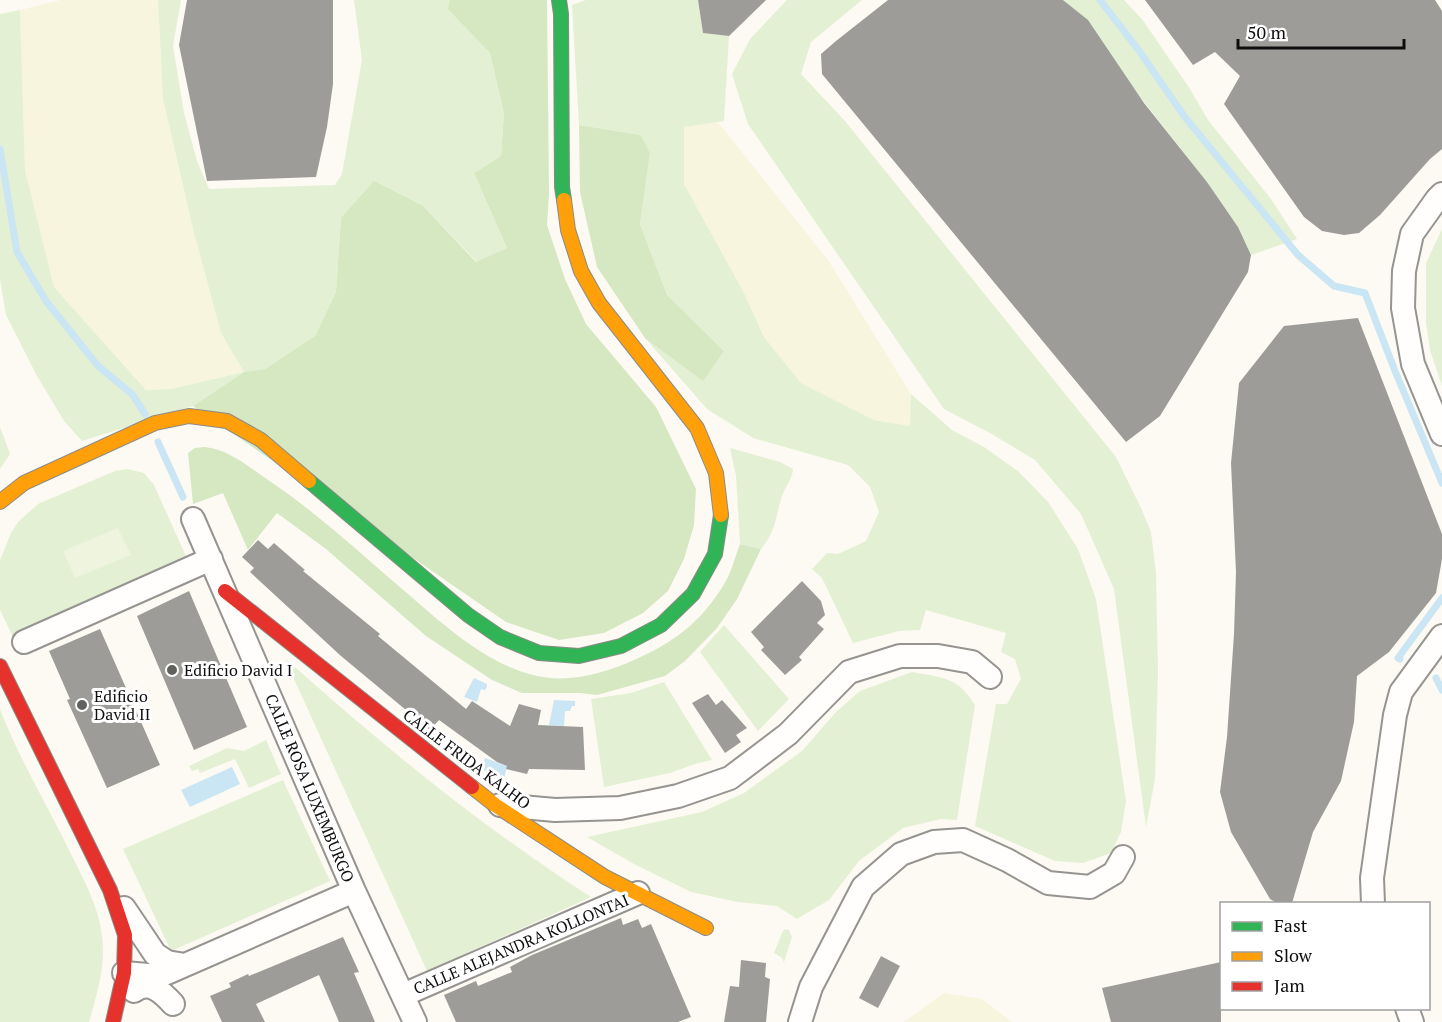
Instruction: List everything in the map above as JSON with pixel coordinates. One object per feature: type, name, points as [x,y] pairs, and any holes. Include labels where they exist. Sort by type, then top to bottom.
[{"type":"street","points":[[0,502],[24,483],[155,423],[189,416],[227,421],[261,440],[468,615],[500,637],[539,653],[579,656],[621,646],[661,625],[693,594],[715,554],[722,511],[716,473],[697,428],[599,303],[581,271],[568,230],[562,187],[559,0]]},
{"type":"street","points":[[1442,194],[1412,234],[1404,271],[1403,309],[1413,364],[1442,434]]},
{"type":"street","name":"CALLE ROSA LUXEMBURGO","points":[[193,519],[354,891],[415,1022]]},
{"type":"street","points":[[24,642],[211,560]]},
{"type":"street","name":"CALLE FRIDA KALHO","points":[[225,591],[495,805],[605,877],[706,928]]},
{"type":"street","points":[[1373,902],[1372,878],[1401,692],[1442,636]]},
{"type":"street","points":[[495,805],[555,810],[620,808],[678,796],[730,778],[788,734],[849,672],[900,656],[938,656],[972,662],[990,677]]},
{"type":"street","points":[[0,666],[110,890],[124,935],[124,973],[114,1018]]},
{"type":"street","points":[[800,1022],[811,987],[863,887],[901,854],[934,842],[963,840],[1007,860],[1048,883],[1090,887],[1114,873],[1123,857]]},
{"type":"street","points":[[110,890],[155,954],[167,962],[185,965]]},
{"type":"street","points":[[124,973],[160,976],[354,891]]},
{"type":"street","name":"CALLE ALEJANDRA KOLLONTAI","points":[[403,995],[638,894]]},
{"type":"street","points":[[160,976],[177,1013]]},
{"type":"street","points":[[114,1018],[126,998],[138,988],[150,986],[161,992],[177,1013]]},
{"type":"shaded area","points":[[60,0],[158,0],[163,99],[194,233],[221,333],[244,372],[171,389],[146,390],[54,287],[25,170],[20,10]]},
{"type":"shaded area","points":[[718,122],[828,260],[911,394],[910,426],[874,420],[801,383],[764,337],[744,293],[684,189],[684,126]]},
{"type":"shaded area","points":[[944,993],[982,999],[1012,1022],[904,1022]]},
{"type":"green space","points":[[158,0],[181,0],[173,46],[184,113],[197,161],[209,189],[335,185],[342,174],[362,60],[354,0],[450,0],[449,9],[490,53],[504,113],[501,156],[474,173],[507,248],[477,262],[423,206],[341,218],[336,292],[315,336],[265,369],[244,372],[221,333],[194,233],[163,99]]},
{"type":"green space","points":[[450,0],[547,0],[549,194],[547,225],[565,279],[586,324],[656,407],[696,489],[694,525],[684,559],[668,591],[643,613],[604,633],[559,640],[506,622],[193,406],[244,372],[265,369],[315,336],[336,292],[341,218],[374,181],[423,206],[476,262],[507,248],[474,173],[501,156],[504,113],[490,53],[448,9]]},
{"type":"green space","points":[[586,0],[698,0],[703,33],[729,36],[724,121],[684,127],[684,184],[744,293],[764,337],[801,383],[874,420],[910,426],[911,394],[952,430],[984,447],[1018,471],[1048,502],[1078,549],[1096,599],[1126,801],[1121,832],[1111,853],[1083,863],[1055,861],[975,826],[996,704],[1007,704],[1021,679],[1015,659],[1001,652],[1006,633],[926,610],[920,630],[899,631],[853,643],[822,578],[812,569],[827,553],[838,554],[866,541],[879,512],[870,487],[848,465],[753,438],[707,409],[645,338],[724,351],[667,295],[640,224],[650,153],[641,135],[579,125],[572,5]]},
{"type":"green space","points":[[787,0],[862,0],[811,42],[801,74],[845,121],[1116,457],[1141,508],[1151,532],[1156,574],[1158,672],[1155,779],[1146,827],[1114,589],[1081,514],[1035,460],[944,409],[748,124],[732,74],[750,39]]},
{"type":"green space","points":[[1064,0],[1124,0],[1142,19],[1190,89],[1208,120],[1271,199],[1297,239],[1251,255],[1238,227],[1207,182]]},
{"type":"green space","points":[[20,10],[25,170],[54,287],[146,390],[171,389],[244,372],[193,406],[82,441],[64,421],[37,376],[6,315],[0,279],[0,14]]},
{"type":"green space","points":[[579,125],[641,135],[650,153],[640,224],[667,295],[724,351],[703,381],[645,338],[597,267],[580,192]]},
{"type":"green space","points":[[1442,229],[1442,386],[1430,350],[1426,323],[1426,263]]},
{"type":"green space","points":[[0,427],[10,454],[0,469]]},
{"type":"green space","points":[[204,447],[231,455],[288,494],[462,639],[496,661],[546,678],[572,678],[597,673],[622,665],[673,639],[695,621],[714,599],[728,576],[740,544],[761,549],[737,599],[717,628],[685,661],[665,676],[597,695],[522,693],[492,680],[426,636],[326,549],[277,513],[248,550],[223,493],[193,504],[188,453],[195,448]]},
{"type":"green space","points":[[730,448],[780,462],[793,469],[773,528],[761,549],[740,544],[736,476]]},
{"type":"green space","points":[[127,469],[144,473],[154,485],[189,563],[15,641],[0,610],[0,560],[18,522],[38,504],[115,471]]},
{"type":"green space","points":[[118,528],[131,555],[75,578],[63,551]]},
{"type":"green space","points":[[724,625],[789,699],[758,731],[700,652]]},
{"type":"green space","points":[[287,660],[472,814],[591,897],[427,971]]},
{"type":"green space","points":[[912,672],[941,677],[955,683],[962,688],[975,705],[957,820],[941,819],[903,828],[859,861],[829,900],[797,919],[777,906],[738,902],[691,892],[634,864],[587,837],[702,812],[744,793],[802,751],[835,713],[860,691]]},
{"type":"green space","points":[[664,682],[712,760],[670,773],[604,787],[591,699],[631,693]]},
{"type":"green space","points":[[0,709],[82,876],[98,915],[103,958],[89,1022],[0,1022]]},
{"type":"green space","points":[[266,740],[281,774],[249,788],[235,759],[200,773],[198,769],[192,771],[189,766],[227,748],[244,751]]},
{"type":"green space","points":[[283,780],[330,881],[171,951],[123,849]]},
{"type":"green space","points":[[785,929],[789,930],[792,937],[784,962],[774,953]]},
{"type":"water","points":[[474,678],[487,684],[485,690],[481,689],[477,702],[464,697]]},
{"type":"water","points":[[554,700],[575,701],[575,706],[572,706],[570,711],[565,711],[564,726],[549,725]]},
{"type":"water","points":[[485,758],[507,766],[504,779],[480,768]]},
{"type":"water","points":[[232,767],[240,784],[190,807],[181,790]]},
{"type":"building","points":[[187,0],[333,0],[333,84],[327,127],[316,177],[207,181],[179,45]]},
{"type":"building","points":[[698,0],[766,0],[729,36],[703,33]]},
{"type":"building","points":[[888,0],[1063,0],[1088,20],[1144,103],[1207,182],[1238,227],[1251,255],[1248,272],[1160,416],[1126,442],[822,74],[821,54]]},
{"type":"building","points":[[1145,0],[1435,0],[1442,11],[1442,149],[1430,159],[1380,215],[1359,233],[1344,235],[1322,231],[1304,217],[1224,104],[1240,76],[1215,52],[1193,65]]},
{"type":"building","points":[[1358,318],[1442,534],[1442,559],[1436,593],[1389,652],[1357,676],[1354,722],[1341,781],[1313,832],[1292,902],[1275,902],[1270,899],[1231,832],[1220,792],[1227,737],[1234,634],[1236,572],[1231,463],[1239,383],[1284,326]]},
{"type":"building","points":[[258,540],[268,549],[274,543],[305,570],[303,571],[380,634],[378,636],[466,709],[472,701],[510,726],[519,704],[541,710],[538,725],[583,727],[585,770],[529,769],[527,774],[506,769],[507,766],[497,762],[439,720],[430,730],[341,656],[250,572],[254,568],[242,557]]},
{"type":"building","points":[[802,581],[821,601],[825,615],[817,623],[824,629],[799,657],[802,660],[785,675],[761,650],[764,647],[751,632]]},
{"type":"building","name":"Edificio David I","points":[[189,591],[247,727],[194,750],[137,616]]},
{"type":"building","name":"Edificio David II","points":[[100,629],[160,765],[107,788],[67,700],[70,699],[49,651]]},
{"type":"building","points":[[708,694],[716,705],[722,700],[747,728],[736,735],[741,742],[725,753],[692,703]]},
{"type":"building","points":[[621,918],[623,925],[638,919],[642,928],[651,924],[691,1017],[678,1022],[456,1022],[444,995],[476,981],[478,986],[512,972],[510,967],[532,955]]},
{"type":"building","points":[[343,937],[359,972],[354,973],[375,1022],[339,1022],[319,975],[256,1004],[265,1022],[222,1022],[210,996],[231,987],[229,983],[248,974],[249,976]]},
{"type":"building","points":[[881,956],[900,966],[878,1008],[859,998]]},
{"type":"building","points":[[741,960],[766,963],[765,977],[770,979],[766,1022],[724,1022],[730,986],[739,987]]},
{"type":"building","points":[[1220,962],[1221,1022],[1111,1022],[1102,988]]},
{"type":"waterway","points":[[1100,0],[1140,52],[1184,116],[1298,255],[1334,286],[1365,293],[1442,483]]},
{"type":"waterway","points":[[0,149],[17,252],[46,301],[98,366],[132,394],[145,414]]},
{"type":"waterway","points":[[158,442],[183,497]]},
{"type":"waterway","points":[[1400,659],[1398,658],[1442,598]]},
{"type":"waterway","points":[[1436,678],[1442,690]]},
{"type":"traffic: fast","points":[[559,0],[564,200]]},
{"type":"traffic: fast","points":[[309,481],[468,615],[500,637],[539,653],[579,656],[621,646],[661,625],[693,594],[715,554],[721,515]]},
{"type":"traffic: slow","points":[[564,200],[568,230],[581,271],[599,303],[697,428],[716,473],[721,515]]},
{"type":"traffic: slow","points":[[0,502],[24,483],[155,423],[189,416],[227,421],[261,440],[309,481]]},
{"type":"traffic: slow","points":[[472,787],[495,805],[605,877],[706,928]]},
{"type":"traffic: jam","points":[[225,591],[472,787]]},
{"type":"traffic: jam","points":[[0,666],[110,890],[125,935],[124,973],[113,1022]]},
{"type":"place","name":"Edificio David I","points":[[172,670]]},
{"type":"place","name":"Edificio David II","points":[[82,705]]}]
